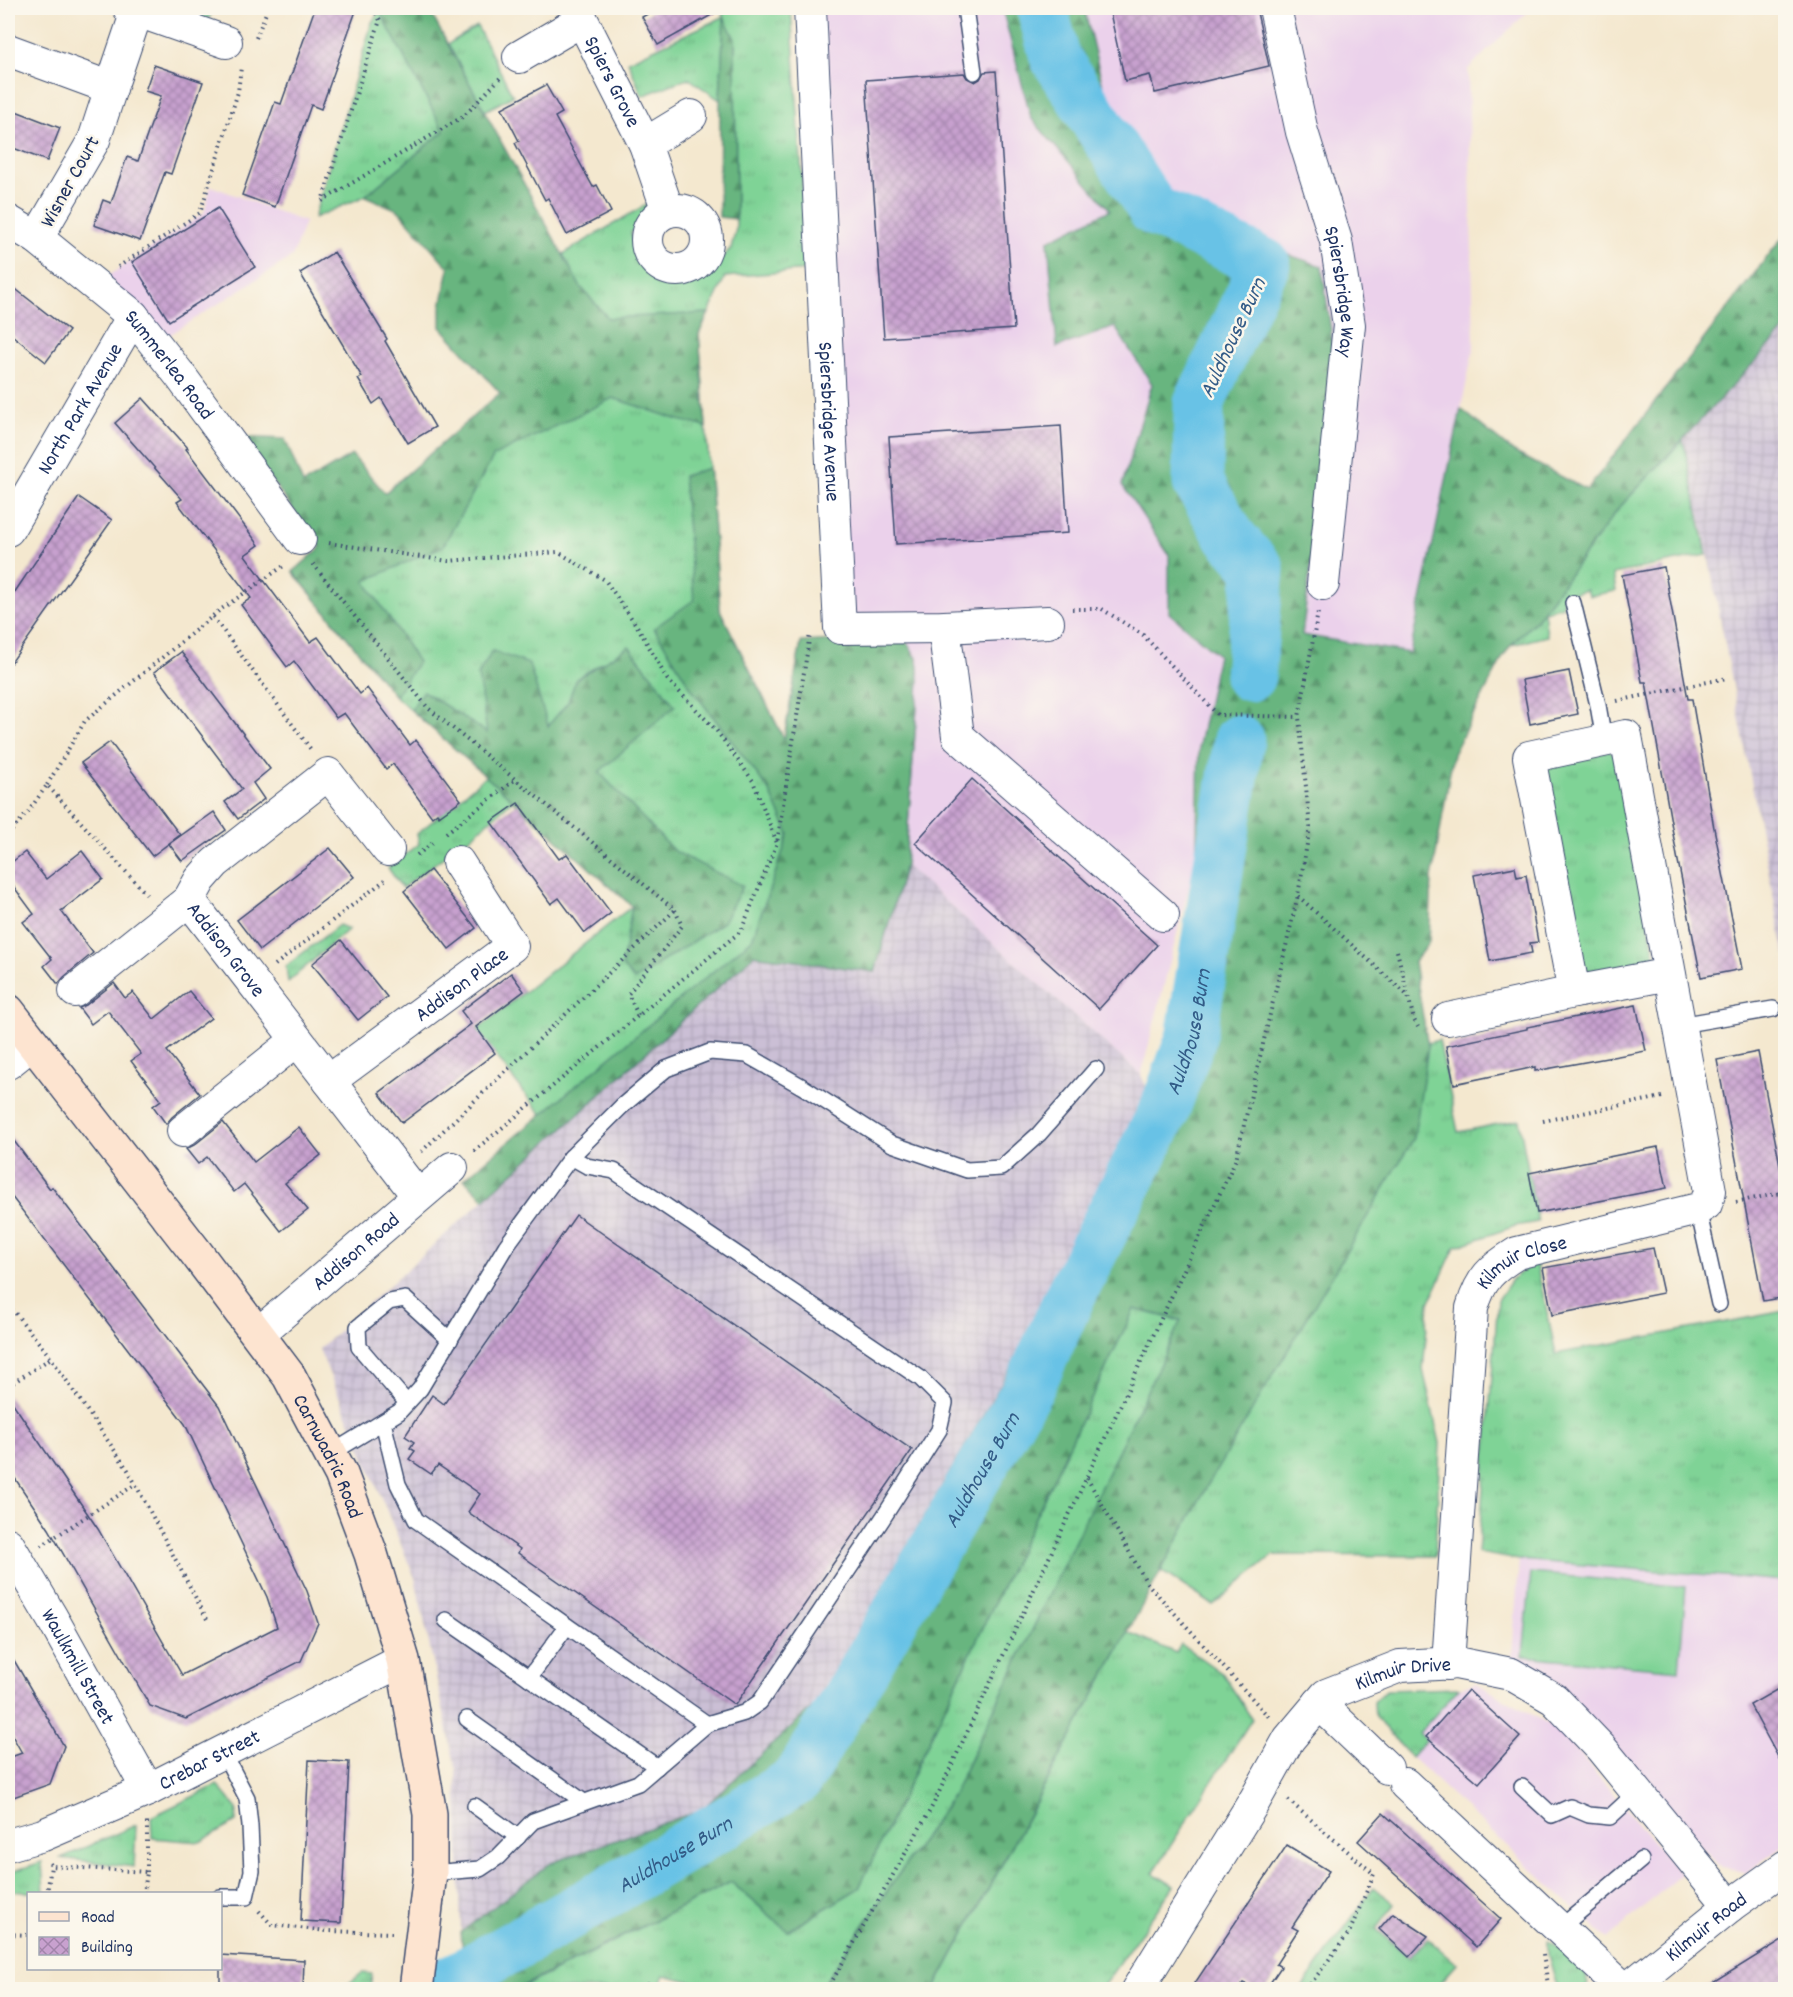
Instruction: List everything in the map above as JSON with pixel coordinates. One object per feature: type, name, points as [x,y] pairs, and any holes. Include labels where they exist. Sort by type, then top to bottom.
[{"type":"street","name":"Spiersbridge Avenue","points":[[810,8],[840,628],[944,627],[1048,622]]},
{"type":"street","name":"Spiersbridge Way","points":[[1275,8],[1302,132],[1336,241],[1349,325],[1323,584]]},
{"type":"street","points":[[133,9],[235,45]]},
{"type":"street","name":"Wisner Court","points":[[37,238],[94,140],[133,9]]},
{"type":"street","name":"Spiers Grove","points":[[519,57],[579,14],[645,144],[668,211]]},
{"type":"street","points":[[8,50],[111,88]]},
{"type":"street","name":"Spiers Grove","points":[[645,144],[691,116]]},
{"type":"street","name":"Summerlea Road","points":[[8,221],[37,238],[133,316],[179,374],[302,545]]},
{"type":"street","name":"North Park Avenue","points":[[8,530],[133,316]]},
{"type":"street","points":[[944,627],[958,736],[1163,915]]},
{"type":"street","points":[[1574,992],[1529,757],[1626,736],[1710,1191],[1703,1204]]},
{"type":"street","points":[[328,774],[387,850]]},
{"type":"street","name":"Addison Grove","points":[[328,774],[215,863],[178,909],[297,1040],[409,1184]]},
{"type":"street","name":"Addison Place","points":[[329,1081],[512,946],[458,862]]},
{"type":"street","points":[[75,991],[178,909]]},
{"type":"street","points":[[1448,1019],[1670,974]]},
{"type":"street","name":"Carnwadric Road","points":[[8,1011],[289,1376],[340,1474],[371,1554],[403,1660],[430,1814],[430,1873],[416,1989]]},
{"type":"street","points":[[183,1131],[297,1040]]},
{"type":"street","points":[[8,1063],[33,1043]]},
{"type":"street","name":"Addison Road","points":[[258,1334],[409,1184],[452,1168]]},
{"type":"street","name":"Kilmuir Close","points":[[1448,1664],[1472,1308],[1478,1289],[1496,1266],[1517,1253],[1703,1204]]},
{"type":"street","name":"Waulkmill Street","points":[[13,1553],[148,1790]]},
{"type":"street","name":"Crebar Street","points":[[8,1845],[43,1835],[148,1790],[403,1660]]},
{"type":"street","name":"Kilmuir Drive","points":[[1137,1989],[1266,1781],[1289,1739],[1326,1695],[1400,1666],[1456,1663],[1511,1674],[1554,1699],[1601,1748],[1730,1906]]},
{"type":"street","points":[[1319,1703],[1626,1989]]},
{"type":"street","name":"Kilmuir Road","points":[[1626,1989],[1730,1906],[1785,1866]]},
{"type":"lane","points":[[965,8],[974,72]]},
{"type":"lane","points":[[1573,603],[1599,705],[1604,740]]},
{"type":"lane","points":[[1680,1025],[1773,1009]]},
{"type":"lane","points":[[330,1454],[399,1412],[420,1389],[506,1246],[571,1158],[622,1106],[666,1069],[710,1052],[747,1055],[803,1087],[892,1144],[967,1170],[1001,1168],[1039,1134],[1096,1069]]},
{"type":"lane","points":[[430,1873],[480,1869],[498,1857],[533,1821],[638,1783],[707,1724],[744,1713],[760,1702],[939,1430],[945,1403],[920,1378],[614,1171],[587,1166],[571,1158]]},
{"type":"lane","points":[[1703,1204],[1719,1304]]},
{"type":"lane","points":[[407,1403],[359,1347],[358,1327],[389,1302],[405,1299],[450,1340]]},
{"type":"lane","points":[[383,1422],[398,1484],[416,1520],[707,1724]]},
{"type":"lane","points":[[446,1620],[657,1767]]},
{"type":"lane","points":[[529,1678],[567,1626]]},
{"type":"lane","points":[[467,1719],[584,1802]]},
{"type":"lane","points":[[222,1897],[246,1897],[252,1871],[247,1798],[223,1752]]},
{"type":"lane","points":[[1522,1787],[1552,1815],[1570,1807],[1589,1815],[1610,1817],[1637,1792]]},
{"type":"lane","points":[[474,1806],[518,1837]]},
{"type":"lane","points":[[1560,1928],[1641,1860]]},
{"type":"path","points":[[93,283],[200,213],[238,92],[235,45],[254,44],[268,8]]},
{"type":"path","points":[[374,8],[380,20],[322,201],[464,116],[519,57]]},
{"type":"path","points":[[302,545],[428,708],[675,910],[682,926],[628,994],[638,1015]]},
{"type":"path","points":[[8,835],[47,785],[85,721],[302,545],[448,561],[558,552],[605,580],[639,629],[668,679],[716,730],[753,781],[777,843]]},
{"type":"path","points":[[827,1989],[933,1805],[1236,1159],[1298,895],[1310,827],[1299,717],[1323,584]]},
{"type":"path","points":[[1048,622],[1055,608],[1102,609],[1143,635],[1218,715],[1299,717]]},
{"type":"path","points":[[213,617],[328,774]]},
{"type":"path","points":[[452,1168],[741,931],[777,843],[811,628]]},
{"type":"path","points":[[1599,705],[1727,678]]},
{"type":"path","points":[[47,785],[106,848],[178,909]]},
{"type":"path","points":[[1298,895],[1407,995]]},
{"type":"path","points":[[409,1184],[675,910]]},
{"type":"path","points":[[1397,951],[1414,1020],[1422,1034],[1433,1039],[1442,1034],[1448,1019]]},
{"type":"path","points":[[1543,1121],[1692,1091]]},
{"type":"path","points":[[1703,1204],[1725,1204],[1785,1192]]},
{"type":"path","points":[[8,1304],[51,1358],[136,1484],[208,1621]]},
{"type":"path","points":[[8,1386],[51,1358]]},
{"type":"path","points":[[1087,1478],[1146,1583],[1289,1739]]},
{"type":"path","points":[[13,1553],[136,1484]]},
{"type":"path","points":[[1266,1781],[1374,1874],[1349,1933],[1306,1989]]},
{"type":"path","points":[[144,1892],[147,1872],[148,1790]]},
{"type":"path","points":[[43,1835],[51,1866],[47,1892]]},
{"type":"path","points":[[51,1866],[147,1872]]},
{"type":"path","points":[[246,1897],[272,1924],[422,1943]]},
{"type":"path","points":[[8,1934],[27,1935]]},
{"type":"path","points":[[647,1989],[650,1980]]},
{"type":"shaded area","points":[[811,8],[1532,8],[1468,69],[1474,346],[1411,653],[1302,635],[1254,662],[1193,871],[1141,1075],[905,865],[919,680],[917,658],[903,636],[844,632]]},
{"type":"shaded area","points":[[211,186],[305,222],[292,257],[163,339],[107,277],[204,213]]},
{"type":"shaded area","points":[[1785,329],[1785,957],[1704,534],[1683,440]]},
{"type":"shaded area","points":[[905,865],[1141,1075],[1158,1114],[815,1705],[701,1810],[551,1863],[461,1932],[456,1769],[415,1578],[319,1349],[754,955],[875,972]]},
{"type":"shaded area","points":[[1519,1560],[1785,1581],[1785,1844],[1747,1873],[1719,1866],[1557,1682],[1512,1657]]},
{"type":"shaded area","points":[[1476,1683],[1559,1730],[1681,1874],[1607,1939],[1411,1757],[1426,1740],[1419,1733],[1459,1688]]},
{"type":"green space","points":[[173,8],[214,8],[208,20]]},
{"type":"green space","points":[[378,8],[428,8],[580,286],[608,318],[709,313],[699,334],[706,427],[613,398],[494,456],[443,546],[365,581],[418,662],[395,696],[293,572],[321,547],[239,437],[285,439],[303,484],[352,455],[385,493],[500,393],[441,327],[441,307],[449,268],[398,210],[365,196],[444,131]]},
{"type":"green space","points":[[721,8],[791,8],[808,270],[725,277],[709,313],[608,319],[580,287],[563,254],[647,204],[645,215],[631,233],[636,256],[655,275],[681,283],[702,278],[731,248],[736,229],[735,40],[724,19],[720,100],[688,78],[642,96],[628,61],[723,17]]},
{"type":"green space","points":[[1002,8],[1084,8],[1115,136],[1190,222],[1322,266],[1336,367],[1302,635],[1410,653],[1461,409],[1514,452],[1587,490],[1785,234],[1785,329],[1618,509],[1536,620],[1511,645],[1453,754],[1432,878],[1429,942],[1414,962],[1428,1047],[1414,1138],[1207,1486],[934,1989],[820,1989],[953,1795],[1181,1320],[1134,1309],[859,1888],[788,1931],[731,1882],[517,1989],[466,1989],[461,1932],[551,1863],[701,1810],[815,1705],[1158,1114],[1196,876],[1199,745],[1218,655],[1169,613],[1169,555],[1122,485],[1152,384],[1115,327],[1057,347],[1048,241],[1110,210],[1031,118]]},
{"type":"green space","points":[[380,11],[444,131],[365,196],[314,218],[372,22]]},
{"type":"green space","points":[[724,17],[735,39],[736,219],[719,217],[720,100]]},
{"type":"green space","points":[[477,26],[513,96],[485,111],[448,44]]},
{"type":"green space","points":[[699,334],[720,610],[784,739],[801,642],[917,658],[919,680],[905,865],[875,972],[754,955],[558,1133],[523,1092],[477,1030],[632,906],[513,800],[472,836],[402,888],[388,868],[419,844],[417,834],[486,776],[395,696],[293,572],[553,348]]},
{"type":"green space","points":[[1683,440],[1707,555],[1613,574],[1616,591],[1589,596],[1587,590],[1563,596],[1563,606],[1544,611],[1547,636],[1511,645],[1536,620],[1618,509]]},
{"type":"green space","points":[[709,468],[720,610],[784,739],[801,642],[903,636],[917,658],[919,680],[905,865],[875,972],[754,955],[484,1199],[464,1179],[752,939],[789,834],[769,790],[691,688],[654,628],[694,600],[683,476]]},
{"type":"green space","points":[[629,646],[675,706],[599,772],[674,851],[743,886],[723,922],[634,980],[622,966],[632,906],[411,710],[423,691],[487,733],[478,675],[492,651],[529,664],[548,726],[568,702],[576,679]]},
{"type":"green space","points":[[1608,750],[1616,756],[1655,956],[1649,965],[1594,975],[1584,970],[1544,770]]},
{"type":"green space","points":[[339,925],[349,929],[288,982],[286,966]]},
{"type":"green space","points":[[1439,1040],[1458,1132],[1519,1120],[1538,1222],[1515,1226],[1455,1247],[1429,1303],[1423,1370],[1440,1443],[1435,1556],[1273,1555],[1213,1605],[1161,1571],[1207,1486],[1428,1048],[1427,1043]]},
{"type":"green space","points":[[1536,1262],[1556,1354],[1785,1311],[1785,1364],[1782,1366],[1786,1415],[1785,1581],[1519,1560],[1478,1553],[1498,1300],[1513,1278]]},
{"type":"green space","points":[[1134,1309],[1181,1321],[953,1795],[820,1989],[721,1989],[664,1975],[658,1989],[517,1990],[731,1882],[788,1931],[859,1888]]},
{"type":"green space","points":[[1531,1573],[1686,1587],[1679,1670],[1523,1656]]},
{"type":"green space","points":[[1128,1632],[1176,1653],[1181,1644],[1223,1674],[1252,1719],[1153,1873],[1174,1886],[1101,1989],[934,1990]]},
{"type":"green space","points":[[1459,1688],[1419,1733],[1426,1740],[1411,1757],[1375,1717],[1374,1702],[1386,1690]]},
{"type":"green space","points":[[217,1785],[237,1809],[236,1822],[200,1842],[152,1838],[151,1817]]},
{"type":"green space","points":[[136,1825],[134,1867],[61,1858]]},
{"type":"green space","points":[[42,1862],[44,1892],[8,1891],[8,1873]]},
{"type":"green space","points":[[1374,1887],[1394,1904],[1376,1929],[1409,1957],[1428,1939],[1457,1964],[1435,1989],[1301,1989]]},
{"type":"green space","points":[[1548,1940],[1582,1963],[1589,1984],[1586,1989],[1558,1989],[1548,1955]]},
{"type":"green space","points":[[362,1973],[372,1974],[370,1989],[342,1989]]},
{"type":"building","points":[[315,8],[357,8],[321,109],[311,105],[275,207],[242,195],[275,102],[281,104]]},
{"type":"building","points":[[658,8],[724,8],[658,45],[642,17]]},
{"type":"building","points":[[1109,8],[1256,8],[1269,66],[1155,93],[1150,75],[1125,81]]},
{"type":"building","points":[[154,65],[203,82],[171,174],[165,172],[140,241],[94,225],[103,200],[111,203],[127,157],[138,161],[161,96],[145,91]]},
{"type":"building","points":[[996,71],[1014,329],[884,338],[866,80],[964,73],[967,78],[975,82],[984,72]]},
{"type":"building","points":[[546,85],[562,113],[555,117],[593,187],[597,185],[611,212],[567,235],[548,198],[545,200],[515,143],[519,141],[502,108]]},
{"type":"building","points":[[8,108],[60,128],[47,161],[8,146]]},
{"type":"building","points":[[218,208],[255,267],[169,321],[132,262]]},
{"type":"building","points":[[334,252],[387,339],[385,341],[435,427],[408,443],[381,398],[373,404],[358,379],[362,377],[300,273]]},
{"type":"building","points":[[8,283],[69,331],[46,362],[8,332]]},
{"type":"building","points":[[143,398],[188,448],[186,449],[259,545],[245,555],[310,642],[318,637],[360,694],[367,688],[410,745],[416,740],[461,800],[439,816],[437,813],[432,817],[393,764],[386,769],[344,713],[336,718],[294,661],[287,667],[241,605],[251,598],[177,502],[182,499],[115,423]]},
{"type":"building","points":[[1061,426],[1068,533],[896,544],[889,437]]},
{"type":"building","points":[[79,497],[112,520],[8,667],[8,602]]},
{"type":"building","points":[[1664,567],[1688,699],[1692,699],[1714,828],[1742,969],[1701,977],[1646,682],[1642,682],[1622,575]]},
{"type":"building","points":[[181,652],[270,769],[253,783],[264,799],[238,819],[225,802],[242,789],[154,672]]},
{"type":"building","points":[[1569,671],[1578,714],[1530,724],[1522,680]]},
{"type":"building","points":[[110,742],[180,835],[152,856],[81,763]]},
{"type":"building","points":[[972,779],[1157,945],[1099,1009],[915,843]]},
{"type":"building","points":[[518,803],[559,859],[567,854],[611,913],[585,933],[559,898],[551,904],[491,822]]},
{"type":"building","points":[[214,812],[226,830],[182,861],[169,844]]},
{"type":"building","points":[[330,848],[354,877],[260,950],[237,920]]},
{"type":"building","points":[[82,851],[103,879],[61,911],[93,953],[58,984],[44,966],[52,959],[23,922],[34,914],[8,879],[8,865],[25,852],[46,879]]},
{"type":"building","points":[[1515,867],[1517,877],[1526,875],[1538,942],[1530,943],[1532,953],[1490,961],[1474,875]]},
{"type":"building","points":[[430,870],[476,928],[449,949],[404,891]]},
{"type":"building","points":[[341,940],[387,997],[358,1020],[312,964]]},
{"type":"building","points":[[511,973],[524,991],[476,1027],[495,1053],[402,1123],[379,1093],[471,1024],[461,1011]]},
{"type":"building","points":[[114,983],[125,998],[133,992],[154,1019],[189,991],[211,1018],[167,1051],[200,1094],[166,1124],[153,1106],[161,1100],[131,1061],[141,1054],[108,1011],[91,1024],[79,1008]]},
{"type":"building","points":[[1636,1005],[1646,1051],[1535,1071],[1535,1067],[1454,1084],[1446,1046]]},
{"type":"building","points":[[1758,1052],[1785,1191],[1785,1297],[1763,1301],[1717,1060]]},
{"type":"building","points":[[223,1122],[254,1162],[299,1127],[321,1155],[285,1183],[308,1210],[281,1231],[244,1184],[234,1192],[207,1157],[198,1164],[186,1149]]},
{"type":"building","points":[[8,1133],[219,1406],[307,1591],[318,1623],[301,1661],[186,1719],[150,1706],[49,1529],[8,1468],[8,1396],[98,1529],[182,1675],[277,1627],[267,1597],[185,1424],[8,1192]]},
{"type":"building","points":[[1658,1147],[1667,1188],[1537,1213],[1529,1173]]},
{"type":"building","points":[[576,1215],[912,1450],[735,1705],[518,1553],[520,1549],[468,1512],[480,1494],[438,1465],[431,1474],[409,1459],[415,1451],[410,1448],[414,1442],[405,1436],[432,1395],[444,1404]]},
{"type":"building","points":[[1653,1248],[1663,1293],[1552,1315],[1543,1268]]},
{"type":"building","points":[[8,1650],[64,1746],[50,1784],[8,1799],[8,1758],[22,1753],[8,1728]]},
{"type":"building","points":[[1785,1685],[1785,1770],[1750,1705]]},
{"type":"building","points":[[1468,1690],[1520,1737],[1479,1783],[1426,1737]]},
{"type":"building","points":[[309,1760],[349,1762],[341,1923],[301,1921]]},
{"type":"building","points":[[1383,1813],[1501,1919],[1476,1947],[1358,1841]]},
{"type":"building","points":[[1287,1845],[1329,1871],[1292,1927],[1298,1930],[1276,1964],[1281,1967],[1266,1989],[1256,1989],[1243,1983],[1238,1989],[1191,1989]]},
{"type":"building","points":[[1393,1913],[1428,1936],[1409,1957],[1379,1929]]},
{"type":"building","points":[[1785,1938],[1785,1989],[1703,1989]]},
{"type":"building","points":[[222,1955],[304,1960],[303,1989],[220,1989]]},
{"type":"waterway","name":"Auldhouse Burn","points":[[1042,8],[1055,57],[1153,210],[1265,264],[1199,403],[1198,482],[1230,536],[1259,569],[1250,676]]},
{"type":"waterway","name":"Auldhouse Burn","points":[[431,1990],[462,1975],[607,1893],[797,1780],[1031,1383],[1072,1292],[1164,1111],[1191,1038],[1239,740]]}]
